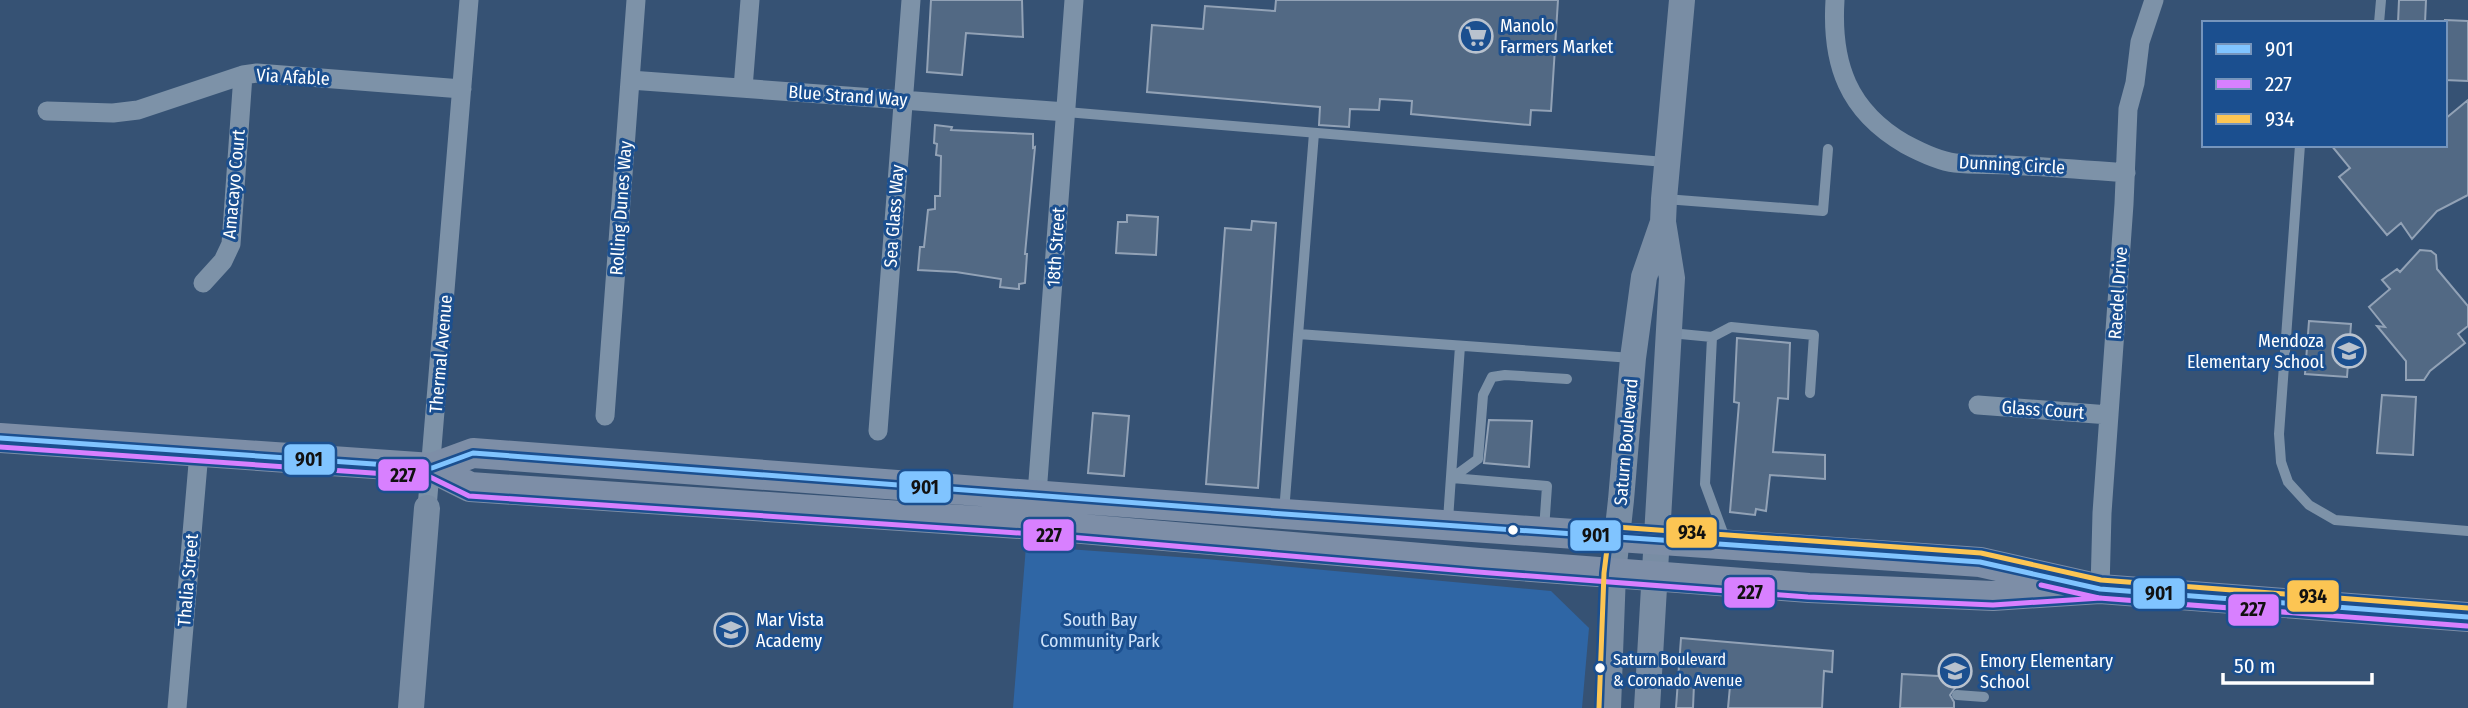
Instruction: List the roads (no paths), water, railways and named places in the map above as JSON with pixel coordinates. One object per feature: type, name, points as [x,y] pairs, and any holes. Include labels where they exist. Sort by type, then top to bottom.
[{"type":"main road","name":"Saturn Boulevard","points":[[1647,708],[1672,278],[1664,211],[1682,0]]},
{"type":"main road","name":"Saturn Boulevard","points":[[1608,708],[1613,573],[1633,358],[1644,276],[1664,211]]},
{"type":"main road","points":[[0,438],[432,468],[470,487],[1035,525],[1656,577],[1809,588],[1993,596],[2100,589],[2468,617]]},
{"type":"main road","points":[[432,468],[473,453],[1284,514],[1980,562],[2100,589]]},
{"type":"main road","points":[[1035,525],[1037,494]]},
{"type":"main road","name":"Thermal Avenue","points":[[411,708],[428,508]]},
{"type":"street","name":"Thermal Avenue","points":[[428,508],[468,0]]},
{"type":"street","name":"Rolling Dunes Way","points":[[605,416],[636,0]]},
{"type":"street","points":[[743,88],[750,0]]},
{"type":"street","name":"Sea Glass Way","points":[[878,431],[911,0]]},
{"type":"street","name":"18th Street","points":[[1037,494],[1074,0]]},
{"type":"street","name":"Dunning Circle","points":[[1835,0],[1833,32],[1847,84],[1867,115],[1915,150],[1955,163],[2126,173]]},
{"type":"street","name":"Raedel Drive","points":[[2100,589],[2128,109],[2135,82],[2140,42],[2154,0]]},
{"type":"street","name":"Via Afable","points":[[47,111],[113,113],[138,110],[243,75],[257,73],[461,89]]},
{"type":"street","name":"Amacayo Court","points":[[202,283],[223,261],[231,244],[243,75]]},
{"type":"street","name":"Blue Strand Way","points":[[630,80],[1066,112]]},
{"type":"street","name":"Glass Court","points":[[1978,405],[2109,415]]},
{"type":"street","name":"Thalia Street","points":[[177,708],[199,452]]},
{"type":"lane","points":[[2379,21],[2381,0]]},
{"type":"lane","points":[[1066,112],[1667,162]]},
{"type":"lane","points":[[1284,514],[1314,133]]},
{"type":"lane","points":[[2300,147],[2279,433],[2281,462],[2288,482],[2309,505],[2335,520],[2468,531]]},
{"type":"lane","points":[[1664,211],[1823,211],[1828,149]]},
{"type":"lane","points":[[1669,333],[1712,337],[1731,327],[1814,335],[1810,393]]},
{"type":"lane","points":[[1298,334],[1633,358]]},
{"type":"lane","points":[[1712,337],[1704,484],[1728,545]]},
{"type":"lane","points":[[1448,524],[1460,346]]},
{"type":"lane","points":[[1452,478],[1478,459],[1483,395],[1492,377],[1505,375],[1567,379]]},
{"type":"lane","points":[[1452,478],[1547,486],[1544,531]]},
{"type":"lane","points":[[1956,695],[1984,697]]},
{"type":"place","name":"Manolo Farmers Market","points":[[1476,36]]},
{"type":"place","name":"Mendoza Elementary School","points":[[2349,351]]},
{"type":"place","name":"Mar Vista Academy","points":[[731,630]]},
{"type":"place","name":"Saturn Boulevard & Coronado Avenue","points":[[1600,668]]},
{"type":"place","name":"Emory Elementary School","points":[[1955,671]]},
{"type":"park label","name":"South Bay Community Park","points":[[1100,630]]}]
